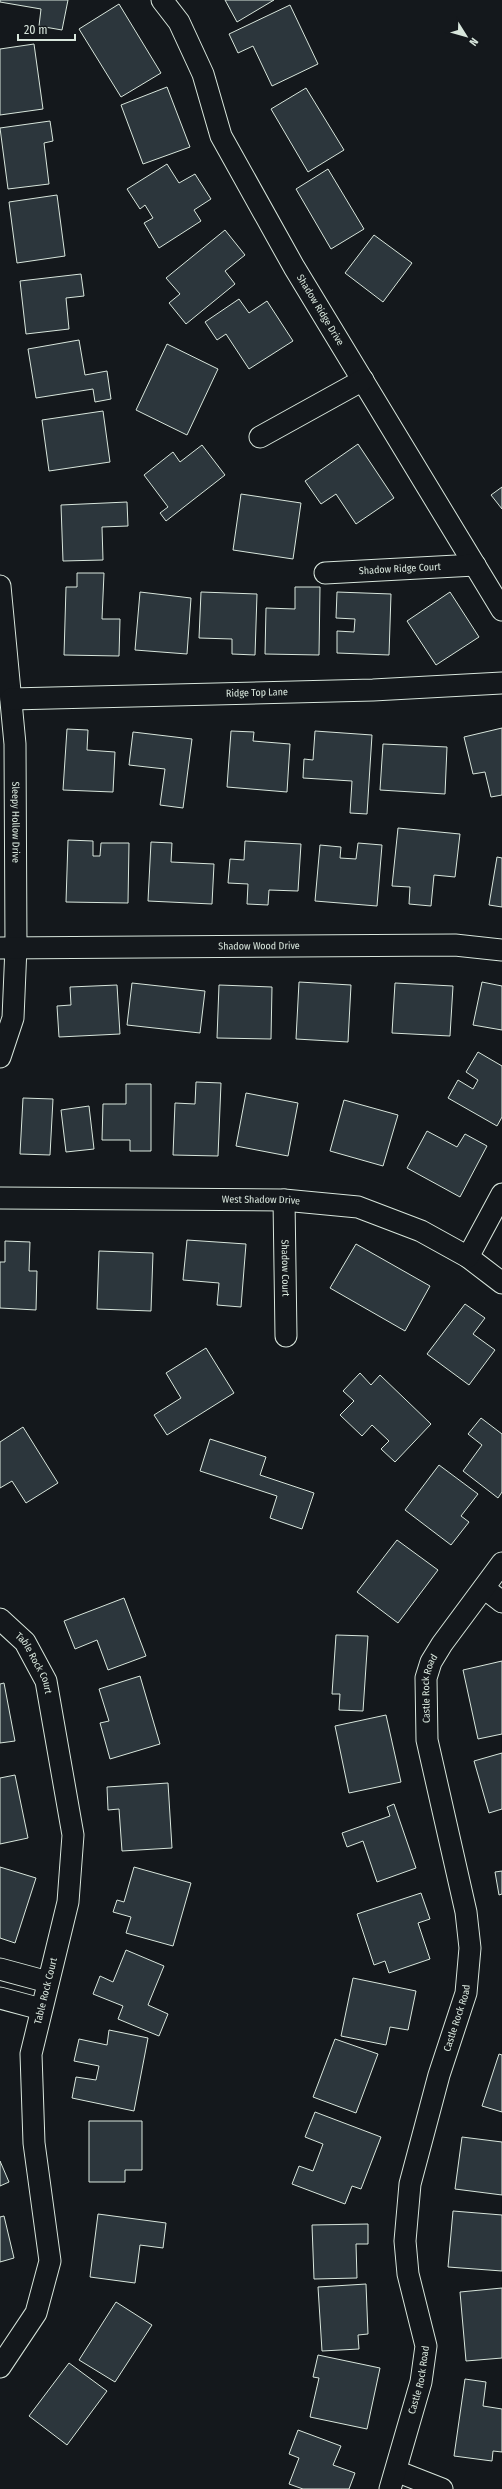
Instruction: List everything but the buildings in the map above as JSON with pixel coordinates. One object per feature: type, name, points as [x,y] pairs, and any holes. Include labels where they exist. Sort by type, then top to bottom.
[{"type":"street","name":"Shadow Ridge Drive","points":[[162,0],[179,22],[203,74],[221,136],[294,267],[502,610]]},
{"type":"street","points":[[260,437],[363,380]]},
{"type":"street","name":"Shadow Ridge Court","points":[[325,572],[475,565]]},
{"type":"street","name":"Sleepy Hollow Drive","points":[[0,586],[15,744],[8,948],[13,1018],[0,1056]]},
{"type":"street","name":"Ridge Top Lane","points":[[11,699],[373,690],[502,683]]},
{"type":"street","name":"Shadow Wood Drive","points":[[8,948],[455,945],[502,950]]},
{"type":"street","points":[[468,1257],[502,1194]]},
{"type":"street","name":"West Shadow Drive","points":[[0,1198],[284,1200],[358,1207],[421,1231],[468,1257],[502,1283]]},
{"type":"street","name":"Shadow Court","points":[[284,1200],[286,1336]]},
{"type":"street","name":"Castle Rock Road","points":[[393,2480],[421,2382],[426,2346],[408,2274],[405,2240],[410,2184],[439,2075],[466,1992],[470,1948],[466,1912],[427,1740],[426,1678],[431,1662],[442,1644],[502,1563]]},
{"type":"street","points":[[484,1588],[502,1602]]},
{"type":"street","name":"Table Rock Court","points":[[0,1619],[25,1642],[46,1681],[73,1835],[68,1902],[31,2054],[34,2143],[50,2261],[36,2313],[0,2367]]},
{"type":"street","points":[[0,1969],[48,1982]]},
{"type":"street","points":[[0,1998],[41,2009]]},
{"type":"street","points":[[393,2480],[442,2489]]}]
